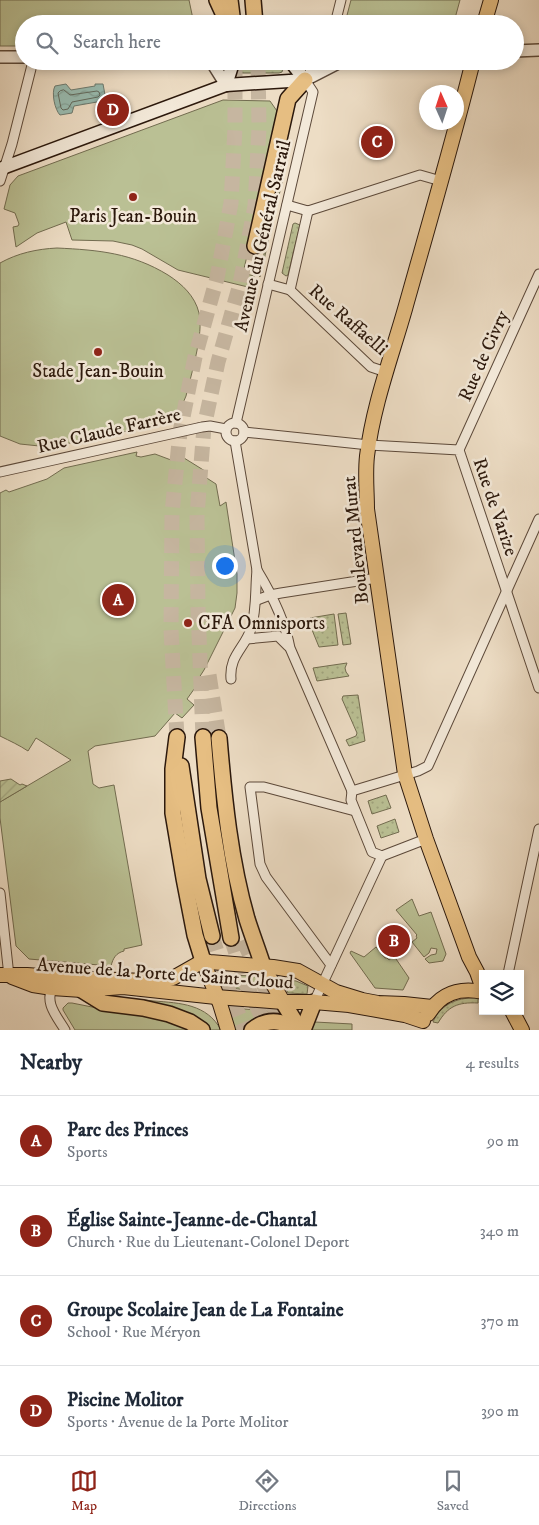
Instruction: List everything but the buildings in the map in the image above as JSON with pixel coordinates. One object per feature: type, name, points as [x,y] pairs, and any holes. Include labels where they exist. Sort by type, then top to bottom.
[{"type":"highway","points":[[217,0],[224,15]]},
{"type":"highway","points":[[230,0],[232,15]]},
{"type":"highway","points":[[253,0],[255,15]]},
{"type":"highway","points":[[255,246],[288,99],[305,80]]},
{"type":"highway","points":[[203,961],[193,926],[173,813],[173,769],[177,737],[198,878],[212,936]]},
{"type":"highway","points":[[203,737],[209,808],[220,874],[237,939]]},
{"type":"highway","points":[[218,738],[225,805],[236,872],[247,918],[263,966]]},
{"type":"highway","points":[[82,990],[103,1003],[143,1008],[169,1014],[190,1022],[202,1030]]},
{"type":"highway","points":[[283,1002],[300,1030]]},
{"type":"highway","points":[[300,1030],[314,1002]]},
{"type":"highway","points":[[252,1030],[258,1025],[273,1022],[287,1024],[300,1030]]},
{"type":"main road","points":[[487,15],[491,0]]},
{"type":"main road","points":[[226,85],[231,70]]},
{"type":"main road","points":[[297,70],[305,80]]},
{"type":"main road","name":"Boulevard Murat","points":[[471,70],[386,372],[369,445],[366,488],[377,578],[406,774],[426,839],[469,957],[478,990]]},
{"type":"main road","points":[[2,168],[226,85],[305,80]]},
{"type":"main road","points":[[203,961],[228,1030]]},
{"type":"main road","name":"Avenue de la Porte de Saint-Cloud","points":[[4,975],[27,974],[67,978],[145,981],[173,978],[203,961],[263,966],[298,972],[336,992],[378,1003],[432,1007]]},
{"type":"main road","points":[[263,966],[283,1002]]},
{"type":"main road","name":"Avenue de la Porte de Saint-Cloud","points":[[4,975],[33,985],[52,988],[82,990],[123,987],[216,997],[349,1005],[405,1015],[422,1026]]},
{"type":"main road","points":[[422,1026],[432,1007],[441,998],[463,990],[478,990]]},
{"type":"main road","points":[[514,1015],[522,1030]]},
{"type":"street","points":[[337,15],[341,0]]},
{"type":"street","points":[[524,51],[539,50]]},
{"type":"street","points":[[0,57],[15,57]]},
{"type":"street","points":[[0,182],[2,168],[30,70]]},
{"type":"street","points":[[217,70],[226,85]]},
{"type":"street","points":[[305,80],[312,70]]},
{"type":"street","points":[[305,80],[324,70]]},
{"type":"street","name":"Avenue du Général Sarrail","points":[[236,423],[313,92],[305,80]]},
{"type":"street","points":[[287,205],[308,211],[420,176],[441,181]]},
{"type":"street","name":"Avenue du Général Sarrail","points":[[290,290],[308,211]]},
{"type":"street","name":"Rue de Civry","points":[[459,450],[539,274]]},
{"type":"street","points":[[268,284],[290,290]]},
{"type":"street","name":"Rue Raffaelli","points":[[290,290],[371,367],[386,372]]},
{"type":"street","points":[[236,423],[241,425],[244,432],[240,440],[235,441],[227,437],[226,429],[231,424],[236,423]]},
{"type":"street","name":"Rue Claude Farrère","points":[[0,472],[202,427],[210,426],[226,429]]},
{"type":"street","name":"Rue de Varize","points":[[244,432],[369,445],[459,450],[539,688]]},
{"type":"street","points":[[231,679],[230,669],[247,639],[254,619],[257,600],[255,585],[257,570],[235,441]]},
{"type":"street","points":[[352,791],[418,771],[428,766],[539,519]]},
{"type":"street","points":[[257,570],[270,595],[290,648],[352,791],[351,800],[372,852],[382,856],[426,839]]},
{"type":"street","points":[[257,600],[270,595],[377,578]]},
{"type":"street","points":[[247,639],[278,636],[290,648]]},
{"type":"street","points":[[331,965],[266,877],[260,864],[250,788],[264,787],[356,811]]},
{"type":"street","points":[[509,970],[539,829]]},
{"type":"street","points":[[314,1002],[382,856]]},
{"type":"street","points":[[0,895],[4,975]]},
{"type":"street","points":[[65,1030],[50,1005],[54,984],[67,978]]},
{"type":"green space","points":[[0,0],[189,0],[192,15],[15,15],[15,46],[0,46]]},
{"type":"green space","points":[[351,0],[460,0],[456,15],[347,15]]},
{"type":"green space","points":[[239,70],[282,70],[279,73],[239,72]]},
{"type":"green space","name":"Paris Jean-Bouin","points":[[223,100],[270,101],[277,111],[243,273],[254,276],[252,288],[178,270],[132,245],[113,241],[72,240],[66,222],[37,233],[16,247],[13,227],[19,224],[15,213],[4,209],[10,185],[18,176]]},
{"type":"green space","points":[[286,157],[288,157],[260,277],[259,276]]},
{"type":"green space","points":[[293,224],[300,225],[288,275],[286,276],[282,273]]},
{"type":"green space","name":"Stade Jean-Bouin","points":[[57,248],[115,254],[141,262],[168,275],[183,286],[194,301],[199,313],[200,331],[186,396],[177,411],[163,423],[49,447],[20,444],[0,436],[0,263],[28,252]]},
{"type":"green space","points":[[137,452],[136,456],[141,457],[155,454],[171,460],[176,453],[205,471],[202,475],[216,484],[220,506],[226,502],[237,574],[235,608],[195,684],[197,685],[187,699],[194,705],[182,718],[175,713],[155,736],[95,746],[88,751],[93,784],[99,788],[114,785],[142,945],[124,949],[124,951],[115,956],[111,966],[29,959],[16,946],[0,818],[0,802],[71,760],[36,738],[28,751],[0,736],[0,493],[6,490],[9,492],[47,479],[64,468]]},
{"type":"green space","points":[[346,613],[351,644],[343,645],[338,614]]},
{"type":"green space","points":[[334,614],[338,645],[319,647],[308,620]]},
{"type":"green space","points":[[347,663],[345,668],[349,676],[317,681],[313,668]]},
{"type":"green space","points":[[358,695],[365,741],[349,746],[346,740],[356,736],[357,733],[342,699],[343,696]]},
{"type":"green space","points":[[11,779],[20,785],[27,786],[0,802],[0,781]]},
{"type":"green space","points":[[386,795],[391,808],[372,814],[368,801]]},
{"type":"green space","points":[[395,819],[399,832],[381,838],[377,826]]},
{"type":"green space","points":[[412,899],[419,916],[431,912],[446,954],[443,961],[429,963],[425,959],[436,954],[437,949],[431,948],[424,957],[412,942],[417,938],[417,935],[396,910]]},
{"type":"green space","points":[[376,947],[389,960],[394,956],[409,978],[403,990],[375,988],[350,953],[351,951],[364,957]]},
{"type":"green space","points":[[229,975],[253,976],[259,979],[260,983],[246,989],[229,987],[221,981]]},
{"type":"green space","points":[[281,979],[296,981],[308,986],[307,994],[288,993]]},
{"type":"green space","points":[[108,997],[192,1006],[208,1015],[221,1030],[209,1030]]},
{"type":"green space","points":[[470,998],[478,998],[478,1003],[465,1003],[454,1006],[438,1023],[433,1022],[439,1012],[448,1004]]},
{"type":"green space","points":[[68,1003],[142,1012],[194,1030],[75,1030],[63,1010]]},
{"type":"green space","points":[[233,1008],[268,1011],[269,1014],[257,1017],[239,1030],[234,1030],[230,1011]]},
{"type":"green space","points":[[315,1022],[352,1024],[352,1030],[310,1030]]},
{"type":"water","points":[[66,84],[71,90],[103,84],[106,100],[98,104],[97,102],[74,106],[72,113],[60,115],[53,93],[55,86]]},
{"type":"tunnel","points":[[177,737],[171,630],[172,513],[180,432],[195,357],[217,278],[231,203],[235,128],[235,70]]},
{"type":"tunnel","points":[[203,737],[198,609],[197,515],[204,427],[218,362],[240,284],[255,206],[259,128],[258,70]]},
{"type":"tunnel","points":[[209,675],[219,738]]},
{"type":"tunnel","points":[[212,936],[229,991],[245,1030]]},
{"type":"tunnel","points":[[231,938],[246,984],[268,1030]]},
{"type":"tunnel","points":[[243,940],[284,1030]]},
{"type":"place","name":"Piscine Molitor","points":[[113,110]]},
{"type":"place","name":"Groupe Scolaire Jean de La Fontaine","points":[[377,142]]},
{"type":"place","name":"Paris Jean-Bouin","points":[[133,197]]},
{"type":"place","name":"Stade Jean-Bouin","points":[[98,352]]},
{"type":"place","name":"Parc des Princes","points":[[118,600]]},
{"type":"place","name":"CFA Omnisports","points":[[188,623]]},
{"type":"place","name":"Église Sainte-Jeanne-de-Chantal","points":[[394,941]]}]
